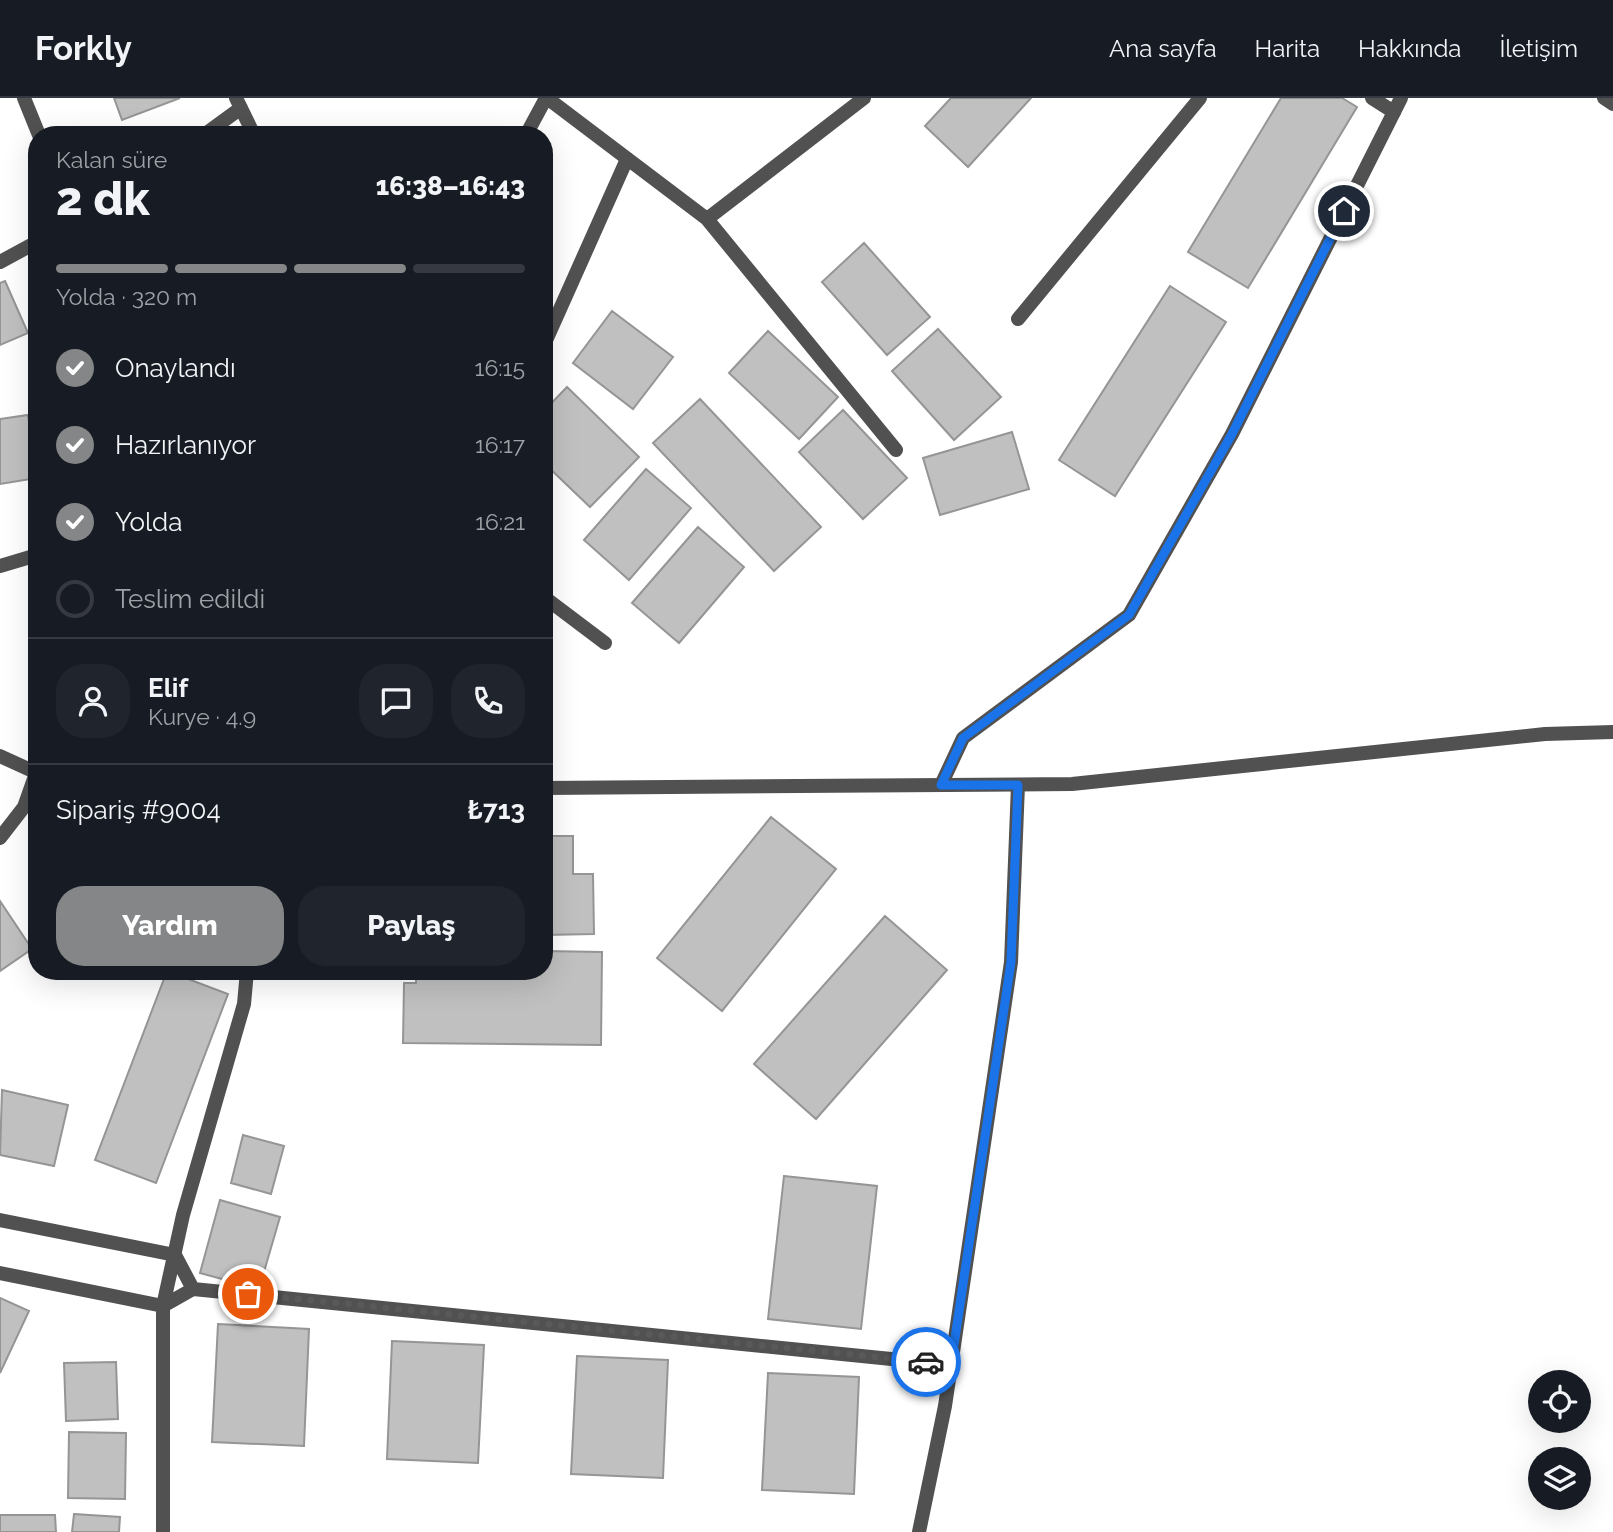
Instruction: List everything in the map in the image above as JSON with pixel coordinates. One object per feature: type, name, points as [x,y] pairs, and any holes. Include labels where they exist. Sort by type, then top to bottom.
[{"type":"street","points":[[23,98],[35,126]]},
{"type":"street","points":[[531,126],[547,98],[708,219],[896,450]]},
{"type":"street","points":[[708,219],[864,98]]},
{"type":"street","points":[[1017,320],[1200,98]]},
{"type":"street","points":[[1372,98],[1394,112]]},
{"type":"street","points":[[941,785],[963,738],[1129,615],[1232,434],[1401,98]]},
{"type":"street","points":[[1604,98],[1613,104]]},
{"type":"street","points":[[214,126],[239,103],[250,126]]},
{"type":"street","points":[[553,325],[627,159]]},
{"type":"street","points":[[0,262],[28,247]]},
{"type":"street","points":[[0,566],[28,558]]},
{"type":"street","points":[[553,604],[605,643]]},
{"type":"street","points":[[553,788],[1072,785],[1545,734],[1613,732]]},
{"type":"street","points":[[0,756],[28,769]]},
{"type":"street","points":[[919,1532],[951,1365],[1011,962],[1018,785]]},
{"type":"street","points":[[0,838],[24,807],[28,796]]},
{"type":"street","points":[[163,1532],[163,1306],[194,1176],[244,1003],[246,980]]},
{"type":"street","points":[[0,1220],[175,1255]]},
{"type":"street","points":[[175,1255],[193,1289]]},
{"type":"street","points":[[0,1273],[163,1306],[193,1289],[951,1365]]},
{"type":"building","points":[[114,98],[180,98],[122,120]]},
{"type":"building","points":[[951,98],[1031,98],[968,167],[925,126]]},
{"type":"building","points":[[1281,98],[1342,98],[1357,107],[1248,288],[1188,252]]},
{"type":"building","points":[[864,243],[930,317],[887,355],[822,282]]},
{"type":"building","points":[[5,281],[28,333],[0,345],[0,283]]},
{"type":"building","points":[[1170,286],[1226,322],[1115,496],[1059,460]]},
{"type":"building","points":[[612,311],[673,357],[633,409],[573,363]]},
{"type":"building","points":[[938,329],[1001,397],[954,440],[892,371]]},
{"type":"building","points":[[768,331],[838,397],[799,439],[729,373]]},
{"type":"building","points":[[567,387],[639,457],[590,507],[553,472],[553,402]]},
{"type":"building","points":[[700,399],[821,527],[774,571],[653,443]]},
{"type":"building","points":[[843,410],[907,478],[863,519],[799,452]]},
{"type":"building","points":[[28,415],[28,479],[0,484],[0,419]]},
{"type":"building","points":[[1012,432],[1029,489],[940,515],[923,458]]},
{"type":"building","points":[[646,469],[691,508],[629,580],[584,540]]},
{"type":"building","points":[[698,527],[744,567],[679,643],[632,603]]},
{"type":"building","points":[[771,817],[836,869],[722,1011],[657,958]]},
{"type":"building","points":[[553,836],[573,836],[573,874],[593,874],[594,934],[553,935]]},
{"type":"building","points":[[0,901],[28,943],[28,952],[0,971]]},
{"type":"building","points":[[885,916],[947,970],[816,1119],[754,1064]]},
{"type":"building","points":[[553,951],[602,952],[601,1045],[403,1043],[404,983],[416,983],[416,980],[553,980]]},
{"type":"building","points":[[164,980],[191,980],[228,994],[156,1183],[95,1160]]},
{"type":"building","points":[[2,1090],[68,1105],[54,1166],[0,1155]]},
{"type":"building","points":[[243,1135],[284,1146],[271,1194],[231,1183]]},
{"type":"building","points":[[784,1176],[877,1186],[861,1329],[768,1319]]},
{"type":"building","points":[[220,1200],[280,1217],[259,1289],[200,1273]]},
{"type":"building","points":[[0,1298],[29,1311],[0,1373]]},
{"type":"building","points":[[218,1324],[309,1329],[304,1446],[212,1442]]},
{"type":"building","points":[[392,1341],[484,1345],[478,1463],[387,1459]]},
{"type":"building","points":[[577,1356],[668,1360],[663,1478],[571,1474]]},
{"type":"building","points":[[116,1362],[118,1419],[66,1421],[64,1363]]},
{"type":"building","points":[[768,1373],[859,1377],[854,1494],[762,1490]]},
{"type":"building","points":[[69,1432],[126,1433],[125,1499],[68,1498]]},
{"type":"building","points":[[74,1514],[120,1517],[119,1532],[72,1532]]},
{"type":"building","points":[[0,1515],[55,1515],[56,1532],[0,1532]]},
{"type":"way so far","points":[[248,1294],[926,1362]]},
{"type":"route","points":[[926,1362],[951,1365],[1011,962],[1018,785],[941,785],[963,738],[1129,615],[1232,434],[1344,211]]}]
